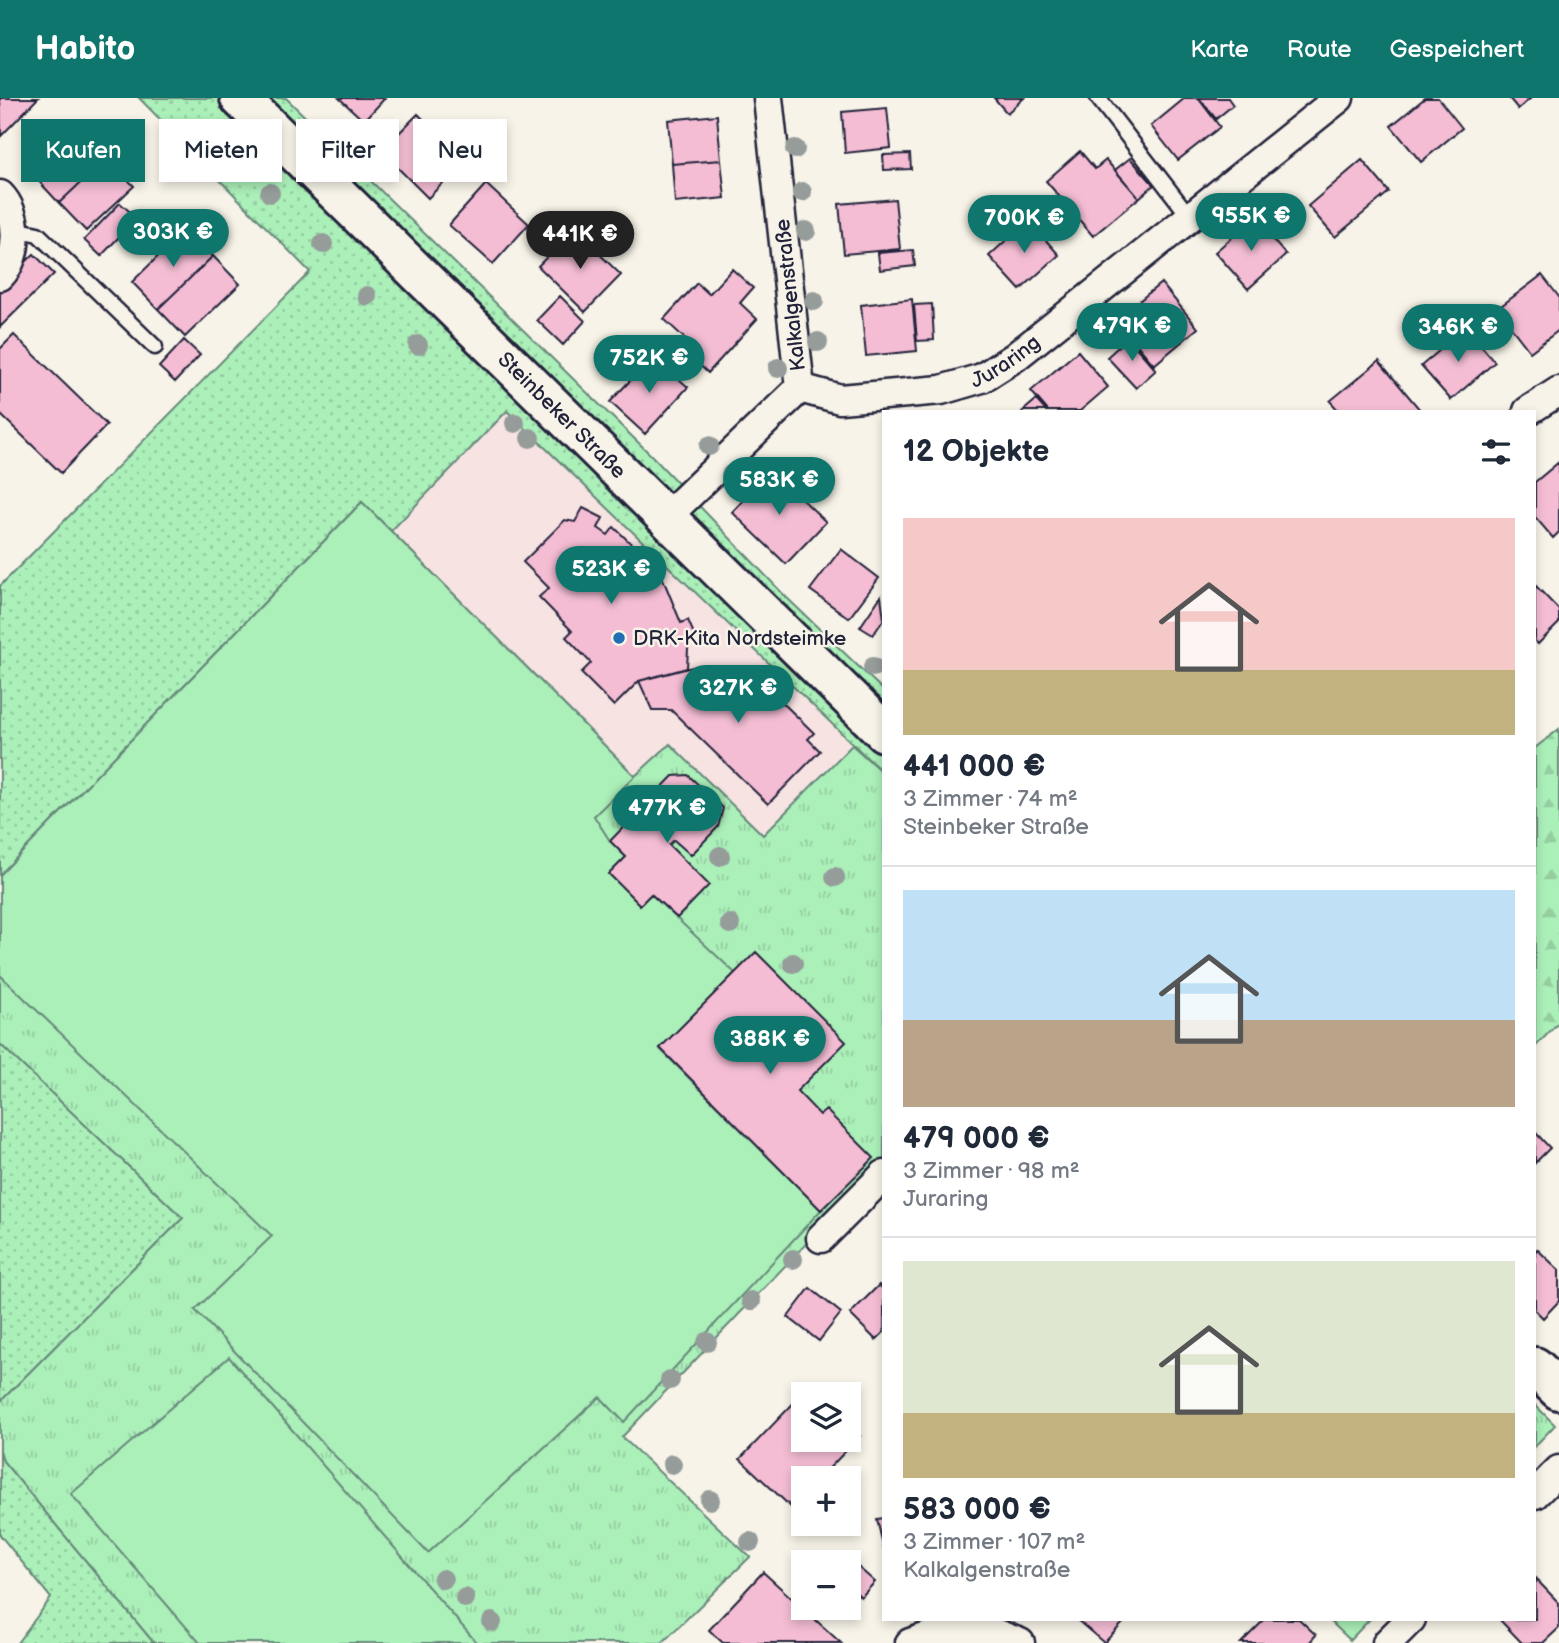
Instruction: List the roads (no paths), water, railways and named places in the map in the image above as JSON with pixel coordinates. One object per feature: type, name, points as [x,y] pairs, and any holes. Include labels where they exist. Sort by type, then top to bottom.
[{"type":"street","name":"Steinbeker Straße","points":[[240,98],[664,519],[882,730]]},
{"type":"street","name":"Kalkalgenstraße","points":[[664,519],[800,388],[768,98]]},
{"type":"street","name":"Juraring","points":[[800,388],[840,399],[941,390],[982,378],[1015,357],[1339,98]]},
{"type":"street","points":[[0,195],[14,219],[15,242],[5,271],[0,276]]},
{"type":"street","points":[[1530,410],[1559,391]]},
{"type":"street","points":[[821,1238],[882,1177]]},
{"type":"street","points":[[1536,1368],[1559,1390]]},
{"type":"street","points":[[1536,1493],[1559,1469]]},
{"type":"street","points":[[1387,1643],[1409,1621]]},
{"type":"street","points":[[910,1643],[949,1630],[984,1629],[1020,1643]]},
{"type":"lane","points":[[1098,98],[1190,217]]},
{"type":"lane","points":[[14,229],[38,234],[155,347]]},
{"type":"place","name":"DRK-Kita Nordsteimke","points":[[619,638]]}]
